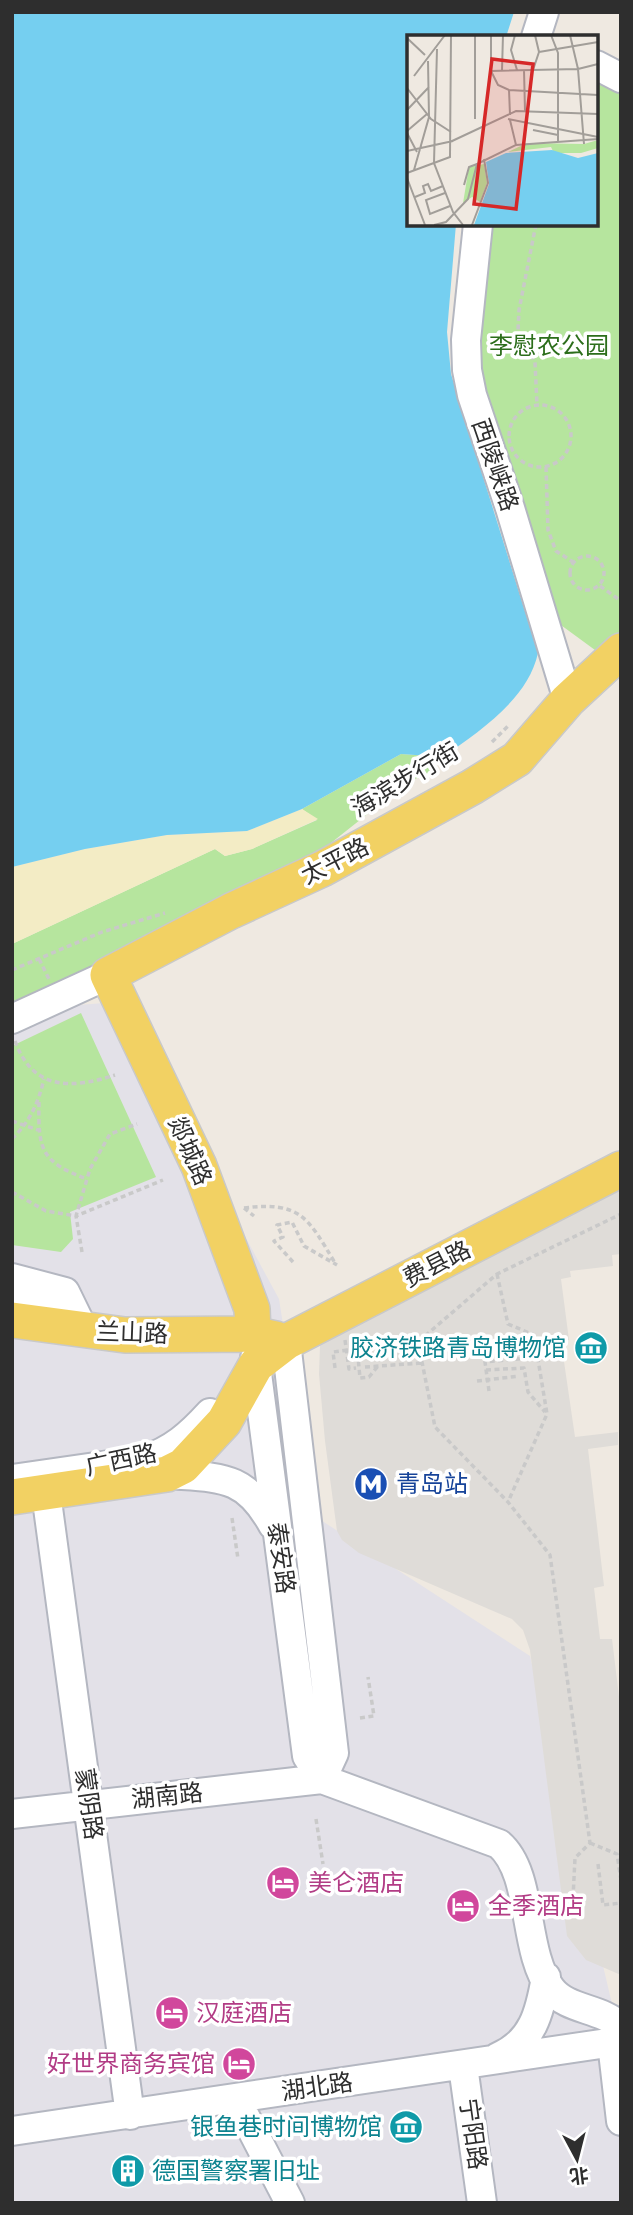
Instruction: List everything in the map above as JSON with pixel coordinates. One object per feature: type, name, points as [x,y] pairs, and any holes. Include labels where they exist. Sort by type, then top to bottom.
[{"type":"main road","name":"太平路","points":[[108,975],[230,911],[322,869],[472,788],[516,759],[568,700],[621,651]]},
{"type":"main road","name":"郯城路","points":[[108,975],[199,1166],[252,1309],[254,1349]]},
{"type":"main road","name":"费县路","points":[[254,1349],[621,1143]]},
{"type":"main road","name":"费县路","points":[[286,1342],[621,1169]]},
{"type":"main road","name":"兰山路","points":[[12,1320],[75,1313],[125,1335],[254,1349]]},
{"type":"main road","points":[[254,1349],[286,1342]]},
{"type":"main road","name":"广西路","points":[[12,1497],[167,1474],[183,1466],[224,1422],[254,1349]]},
{"type":"street","points":[[598,66],[621,78]]},
{"type":"street","name":"西陵峡路","points":[[478,226],[466,340],[467,370],[472,396],[510,508],[568,700]]},
{"type":"street","name":"太平路","points":[[14,1030],[108,975]]},
{"type":"street","points":[[12,1259],[52,1268],[75,1313]]},
{"type":"street","points":[[12,1278],[75,1313]]},
{"type":"street","points":[[12,1301],[75,1313]]},
{"type":"street","name":"泰安路","points":[[286,1342],[334,1753],[322,1779]]},
{"type":"street","name":"广西路","points":[[12,1479],[144,1460],[165,1453],[190,1435],[218,1403],[254,1349]]},
{"type":"street","name":"泰安路","points":[[254,1349],[307,1756],[322,1779]]},
{"type":"street","points":[[167,1474],[218,1478],[242,1486],[260,1502],[278,1535]]},
{"type":"street","name":"蒙阴路","points":[[46,1493],[130,2115]]},
{"type":"street","points":[[322,1779],[499,1844],[515,1861],[530,1931],[551,1988],[565,2001],[594,2010],[618,2037],[621,2121]]},
{"type":"street","name":"湖南路","points":[[12,1814],[322,1779]]},
{"type":"street","points":[[476,2064],[515,2050],[533,2028],[546,1977]]},
{"type":"street","name":"湖北路","points":[[12,2131],[476,2064],[618,2037]]},
{"type":"street","name":"宁阳路","points":[[476,2064],[482,2203]]},
{"type":"street","points":[[236,2099],[290,2203]]},
{"type":"path","points":[[536,226],[519,310],[518,331],[535,362],[537,405]]},
{"type":"path","points":[[537,405],[555,409],[564,415],[571,435],[565,456],[546,467],[526,465],[512,452],[509,442],[511,423],[516,415],[537,405]]},
{"type":"path","points":[[546,467],[548,530],[556,551],[573,562]]},
{"type":"path","points":[[589,556],[599,560],[604,570],[599,585],[589,590],[578,588],[570,579],[573,562],[589,556]]},
{"type":"path","points":[[599,585],[621,601]]},
{"type":"path","name":"海滨步行街","points":[[489,744],[517,716]]},
{"type":"path","points":[[12,970],[102,932],[177,909]]},
{"type":"path","points":[[39,959],[47,976]]},
{"type":"path","points":[[14,1030],[21,1058],[44,1079],[69,1086],[115,1075]]},
{"type":"path","points":[[44,1079],[39,1102],[38,1130],[44,1154],[57,1168],[87,1179]]},
{"type":"path","points":[[12,1139],[27,1124],[39,1102]]},
{"type":"path","points":[[12,1121],[38,1130]]},
{"type":"path","points":[[82,1252],[76,1216],[87,1179],[110,1134],[137,1124]]},
{"type":"path","points":[[12,1192],[46,1211],[76,1216],[163,1180]]},
{"type":"path","points":[[254,1216],[244,1208],[271,1204],[299,1213],[316,1232],[337,1265],[304,1246],[292,1222],[277,1225],[283,1237],[274,1241],[293,1262]]},
{"type":"path","points":[[590,1843],[550,1555],[508,1502],[435,1427],[418,1342],[497,1274],[621,1214]]},
{"type":"path","points":[[497,1274],[508,1324],[534,1335],[547,1414],[508,1502]]},
{"type":"path","points":[[356,1368],[349,1369],[345,1337],[356,1335],[360,1378],[369,1377],[378,1366]]},
{"type":"path","points":[[335,1368],[333,1352],[347,1350]]},
{"type":"path","points":[[489,1391],[485,1362],[539,1357]]},
{"type":"path","points":[[365,1367],[422,1363]]},
{"type":"path","points":[[486,1370],[524,1368],[528,1392],[547,1414]]},
{"type":"path","points":[[477,1381],[519,1376]]},
{"type":"path","points":[[232,1518],[238,1559]]},
{"type":"path","points":[[360,1718],[374,1716],[368,1677]]},
{"type":"path","points":[[316,1818],[323,1864]]},
{"type":"path","points":[[590,1843],[617,1854],[621,1880]]},
{"type":"path","points":[[573,1898],[575,1858],[590,1843]]},
{"type":"path","points":[[598,1864],[603,1905],[621,1903]]},
{"type":"shaded area","points":[[118,1002],[279,1299],[313,1515],[530,1656],[621,2042],[621,2203],[12,2203],[12,1010]]},
{"type":"shaded area","points":[[621,1186],[621,1254],[612,1255],[613,1266],[570,1271],[571,1277],[561,1279],[569,1340],[561,1341],[575,1437],[618,1432],[618,1445],[588,1449],[604,1586],[594,1588],[600,1639],[612,1639],[621,1713],[621,1975],[586,1960],[567,1936],[530,1650],[523,1630],[512,1619],[359,1553],[342,1540],[337,1531],[319,1374],[320,1346],[324,1338]]},
{"type":"green space","name":"李慰农公园","points":[[598,66],[621,78],[621,651],[610,661],[554,620],[485,395],[475,344],[490,226],[598,226]]},
{"type":"green space","points":[[401,754],[443,757],[431,772],[408,782],[298,869],[12,1004],[12,944],[215,849],[225,856],[252,849],[317,820],[302,809]]},
{"type":"green space","points":[[81,1013],[156,1177],[70,1212],[73,1239],[61,1252],[12,1245],[12,1046]]},
{"type":"sand","points":[[302,809],[318,819],[252,849],[225,856],[215,849],[12,944],[12,867],[85,849],[167,835],[247,831]]},
{"type":"water","points":[[12,12],[514,12],[507,35],[407,35],[407,226],[456,226],[447,332],[451,374],[538,653],[533,670],[501,712],[443,757],[401,754],[302,809],[247,831],[167,835],[85,849],[12,867]]},
{"type":"place","name":"胶济铁路青岛博物馆","points":[[591,1348]]},
{"type":"place","name":"青岛站","points":[[371,1484]]},
{"type":"place","name":"美仑酒店","points":[[283,1883]]},
{"type":"place","name":"全季酒店","points":[[463,1906]]},
{"type":"place","name":"汉庭酒店","points":[[172,2013]]},
{"type":"place","name":"好世界商务宾馆","points":[[239,2064]]},
{"type":"place","name":"银鱼巷时间博物馆","points":[[406,2127]]},
{"type":"place","name":"德国警察署旧址","points":[[128,2171]]}]
